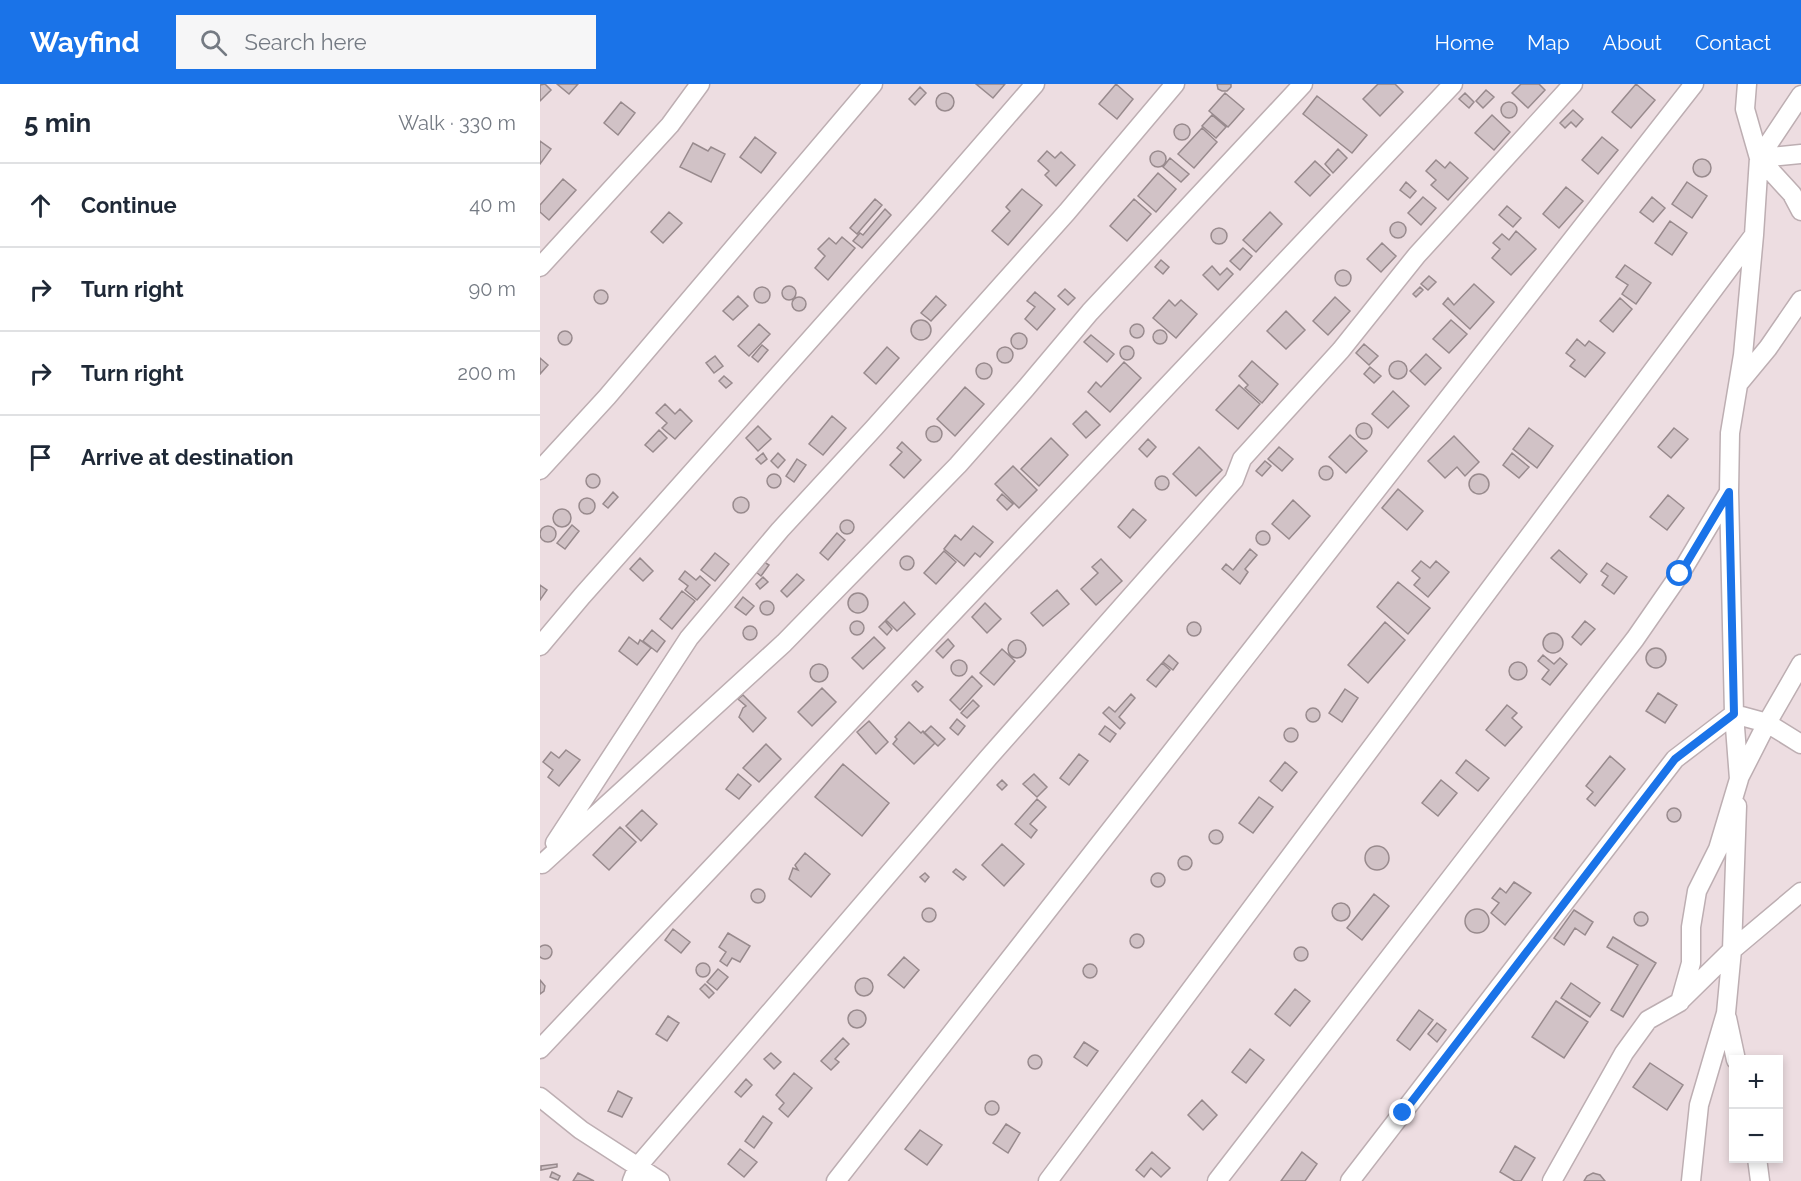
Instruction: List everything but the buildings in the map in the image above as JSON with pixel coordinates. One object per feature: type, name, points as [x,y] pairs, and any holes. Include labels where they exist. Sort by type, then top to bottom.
[{"type":"street","points":[[540,267],[670,125],[700,84]]},
{"type":"street","points":[[540,470],[607,397],[873,84]]},
{"type":"street","points":[[540,646],[930,206],[1035,84]]},
{"type":"street","points":[[541,865],[689,638],[780,530],[1067,212],[1175,84]]},
{"type":"street","points":[[541,865],[784,643],[958,465],[1090,312],[1303,84]]},
{"type":"street","points":[[540,1049],[1453,84]]},
{"type":"street","points":[[635,1173],[989,757],[1234,480],[1242,459],[1341,350],[1417,255],[1574,84]]},
{"type":"street","points":[[836,1181],[1694,84]]},
{"type":"street","points":[[1690,1181],[1698,1105],[1726,1013],[1732,950],[1738,779],[1734,714],[1729,492],[1730,433],[1743,356],[1759,158],[1745,109],[1747,84]]},
{"type":"street","points":[[1759,158],[1801,95]]},
{"type":"street","points":[[1759,158],[1801,154]]},
{"type":"street","points":[[1759,158],[1792,194],[1801,211]]},
{"type":"street","points":[[1048,1181],[1754,235]]},
{"type":"street","points":[[1738,383],[1768,348],[1801,300]]},
{"type":"street","points":[[1217,1181],[1635,639],[1680,574],[1729,492]]},
{"type":"street","points":[[1680,1002],[1690,963],[1691,927],[1697,891],[1718,849],[1738,779],[1801,664]]},
{"type":"street","points":[[1734,714],[1767,723],[1801,744]]},
{"type":"street","points":[[1350,1181],[1675,759],[1734,714]]},
{"type":"street","points":[[1552,1181],[1624,1053],[1648,1020],[1680,1002],[1732,950],[1801,892]]},
{"type":"street","points":[[1726,1013],[1735,1055]]},
{"type":"street","points":[[540,1097],[635,1173],[660,1181]]},
{"type":"street","points":[[1758,1163],[1760,1181]]},
{"type":"route","points":[[1403,1113],[1675,759],[1734,714],[1729,492],[1680,574]]}]
